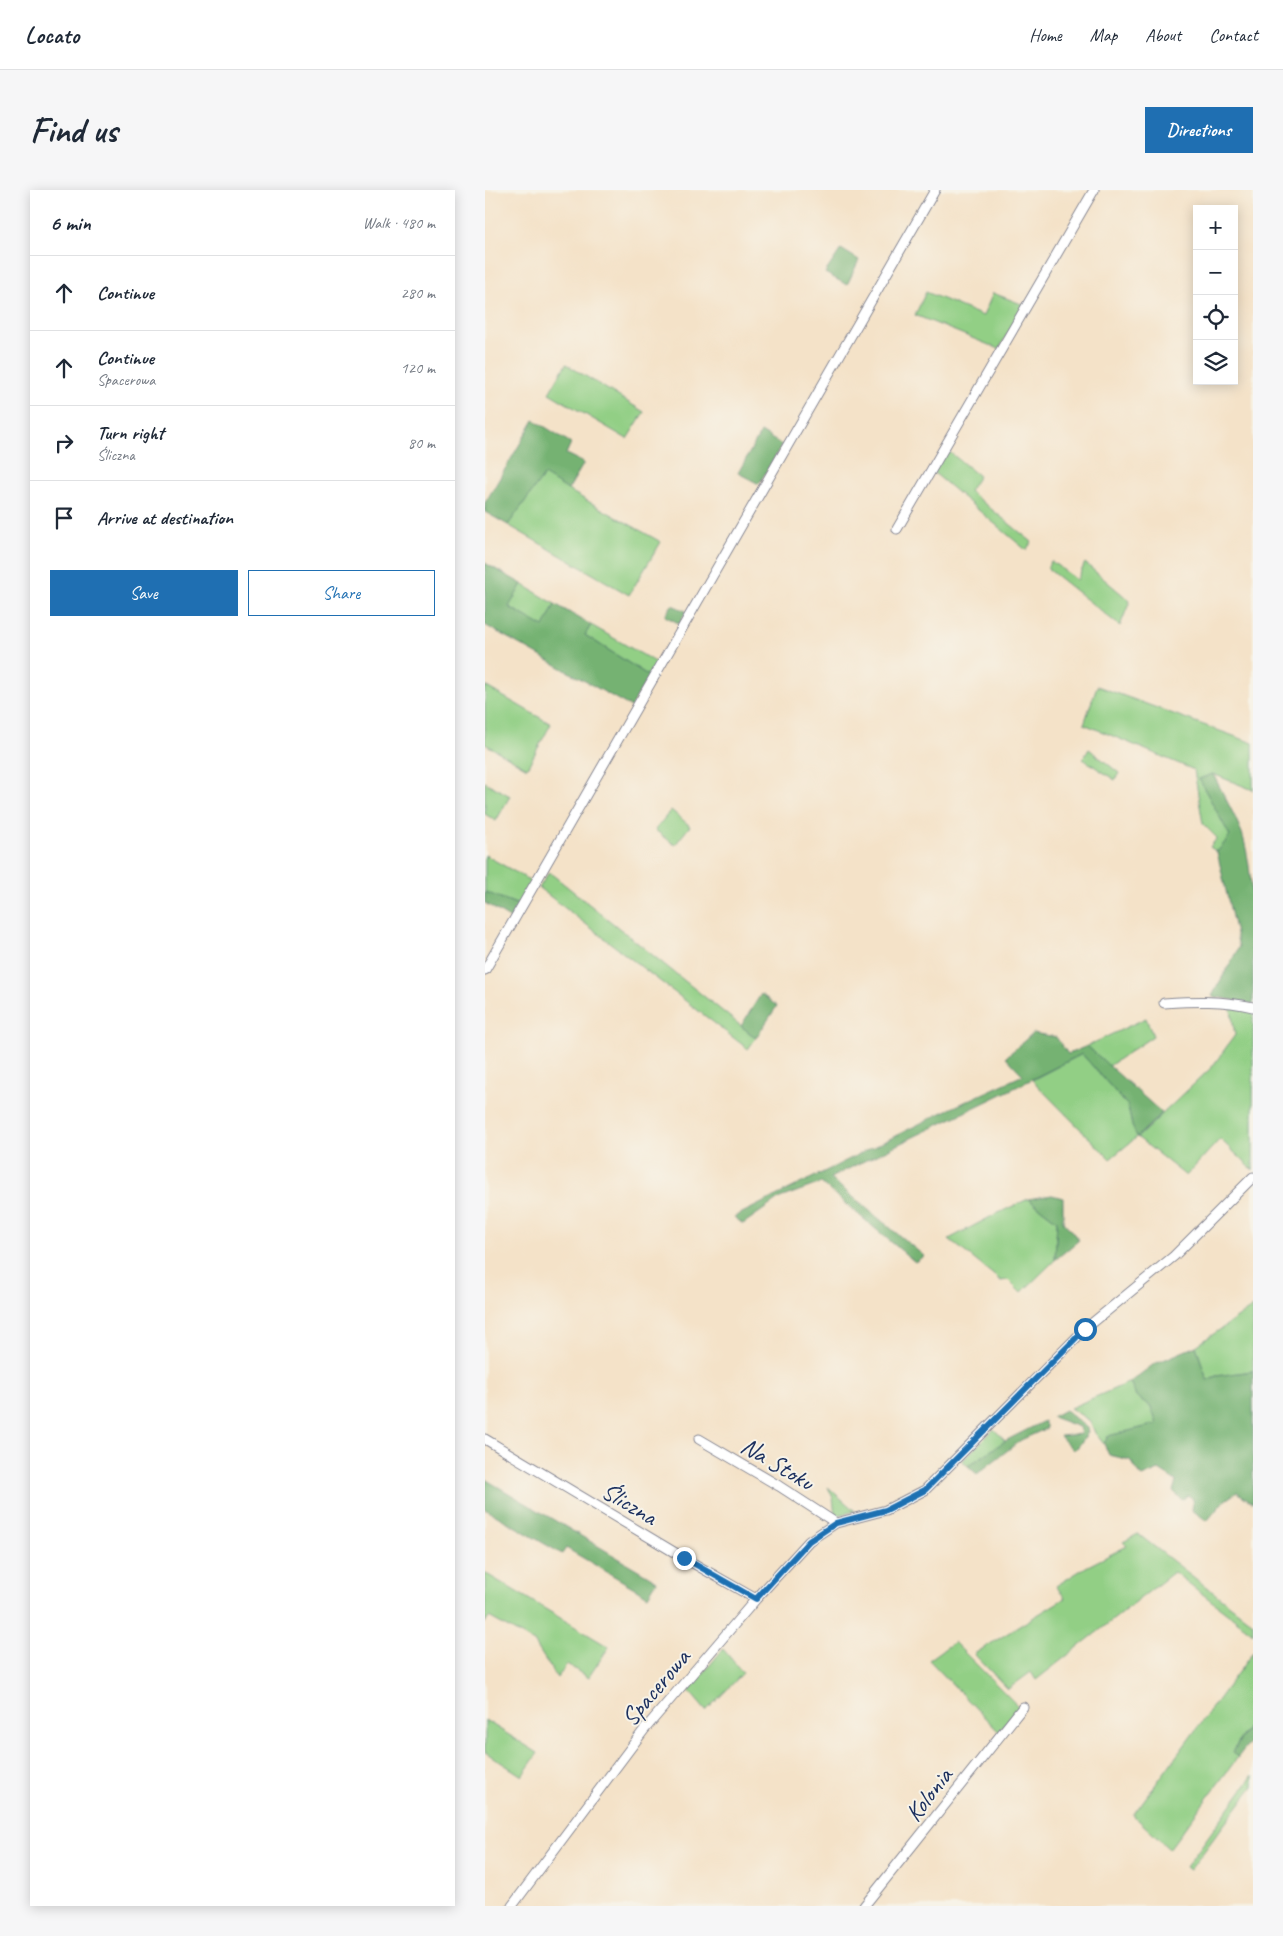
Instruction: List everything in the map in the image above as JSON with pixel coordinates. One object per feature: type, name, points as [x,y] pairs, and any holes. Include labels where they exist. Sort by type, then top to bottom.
[{"type":"street","points":[[485,970],[935,190]]},
{"type":"street","points":[[897,529],[1095,190]]},
{"type":"street","points":[[1164,1003],[1204,1000],[1229,1002],[1253,1007]]},
{"type":"street","name":"Spacerowa","points":[[513,1906],[643,1730],[756,1599],[809,1541],[836,1523],[886,1510],[925,1490],[1085,1329],[1174,1256],[1253,1177]]},
{"type":"street","name":"Śliczna","points":[[485,1439],[756,1599]]},
{"type":"street","name":"Na Stoku","points":[[699,1440],[779,1486],[836,1523]]},
{"type":"street","name":"Kolonia","points":[[865,1906],[1023,1707]]},
{"type":"green space","points":[[841,249],[859,260],[847,285],[825,273]]},
{"type":"green space","points":[[926,292],[983,316],[993,293],[1024,305],[999,349],[915,315]]},
{"type":"green space","points":[[566,364],[644,412],[627,439],[549,393]]},
{"type":"green space","points":[[534,420],[571,443],[566,454],[584,463],[568,490],[544,475],[508,525],[485,512],[485,503]]},
{"type":"green space","points":[[761,432],[782,445],[759,484],[738,473]]},
{"type":"green space","points":[[947,450],[979,476],[969,491],[1032,542],[1026,550],[933,472]]},
{"type":"green space","points":[[544,474],[568,490],[661,542],[629,595],[508,525]]},
{"type":"green space","points":[[1051,561],[1077,580],[1085,563],[1130,601],[1120,626],[1047,568]]},
{"type":"green space","points":[[485,563],[522,584],[509,607],[544,627],[555,604],[591,625],[585,635],[649,676],[631,707],[485,625]]},
{"type":"green space","points":[[522,584],[555,604],[544,628],[508,606]]},
{"type":"green space","points":[[672,605],[686,611],[680,624],[665,616]]},
{"type":"green space","points":[[591,625],[657,663],[649,676],[585,635]]},
{"type":"green space","points":[[485,686],[551,724],[527,768],[485,744]]},
{"type":"green space","points":[[1097,686],[1253,743],[1253,790],[1213,774],[1199,779],[1231,836],[1217,852],[1210,847],[1217,838],[1203,824],[1194,770],[1084,724]]},
{"type":"green space","points":[[1089,749],[1119,773],[1115,780],[1083,759]]},
{"type":"green space","points":[[1213,774],[1242,833],[1246,847],[1252,906],[1253,1004],[1212,996],[1239,947],[1217,852],[1230,836],[1199,779]]},
{"type":"green space","points":[[485,782],[510,796],[496,821],[485,814]]},
{"type":"green space","points":[[671,810],[690,826],[675,845],[655,830]]},
{"type":"green space","points":[[485,855],[533,882],[519,905],[485,892]]},
{"type":"green space","points":[[549,872],[756,1038],[748,1049],[539,888]]},
{"type":"green space","points":[[485,892],[519,905],[511,919],[485,903]]},
{"type":"green space","points":[[761,994],[777,1006],[756,1038],[741,1026]]},
{"type":"green space","points":[[1230,1004],[1253,1009],[1253,1170],[1220,1139],[1186,1176],[1137,1137],[1110,1159],[1032,1080],[1082,1054],[1128,1106],[1132,1126],[1138,1137],[1212,1067],[1235,1035]]},
{"type":"green space","points":[[1146,1018],[1153,1036],[1109,1066],[1087,1046]]},
{"type":"green space","points":[[1033,1033],[1056,1037],[1068,1054],[1087,1046],[1162,1113],[1137,1137],[1132,1126],[1128,1106],[1082,1054],[830,1178],[924,1256],[915,1262],[821,1183],[780,1198],[743,1224],[734,1217],[941,1113],[1023,1075],[1006,1057]]},
{"type":"green space","points":[[1052,1195],[1063,1198],[1063,1221],[1079,1240],[1055,1260],[1057,1221],[1028,1199]]},
{"type":"green space","points":[[1028,1199],[1057,1221],[1055,1260],[1021,1293],[1008,1280],[1001,1281],[949,1239]]},
{"type":"green space","points":[[1253,1307],[1253,1371],[1216,1376],[1207,1380],[1196,1346]]},
{"type":"green space","points":[[1196,1346],[1207,1380],[1216,1376],[1253,1371],[1253,1503],[1237,1492],[1224,1501],[1207,1521],[1192,1510],[1193,1499],[1188,1495],[1182,1500],[1173,1491],[1176,1481],[1159,1470],[1142,1477],[1130,1460],[1109,1455],[1104,1444],[1108,1436],[1157,1424],[1151,1407],[1136,1396],[1130,1382],[1154,1364]]},
{"type":"green space","points":[[1130,1382],[1136,1396],[1151,1407],[1157,1424],[1109,1436],[1104,1444],[1095,1433],[1090,1421],[1070,1408]]},
{"type":"green space","points":[[1065,1410],[1087,1428],[1088,1432],[1078,1447],[1073,1450],[1060,1436],[1081,1434],[1079,1427],[1052,1417]]},
{"type":"green space","points":[[1044,1421],[1047,1428],[1021,1440],[977,1474],[968,1466],[1005,1441]]},
{"type":"green space","points":[[994,1429],[1005,1441],[968,1466],[962,1461]]},
{"type":"green space","points":[[485,1479],[657,1581],[648,1596],[566,1548],[562,1554],[485,1509]]},
{"type":"green space","points":[[828,1487],[855,1511],[835,1516],[833,1498]]},
{"type":"green space","points":[[1138,1534],[1253,1623],[1253,1633],[1174,1572],[1036,1680],[1031,1672],[1008,1689],[974,1654],[1065,1598],[1056,1586],[1086,1567],[1127,1546],[1123,1542]]},
{"type":"green space","points":[[485,1573],[609,1647],[588,1678],[567,1664],[557,1678],[534,1642],[489,1617],[485,1623]]},
{"type":"green space","points":[[954,1642],[1019,1707],[999,1732],[929,1660]]},
{"type":"green space","points":[[723,1649],[743,1673],[706,1711],[689,1691]]},
{"type":"green space","points":[[1253,1652],[1253,1719],[1232,1752],[1238,1757],[1169,1849],[1133,1815]]},
{"type":"green space","points":[[1253,1719],[1253,1738],[1238,1757],[1232,1753]]},
{"type":"green space","points":[[485,1720],[538,1753],[522,1776],[485,1752]]},
{"type":"green space","points":[[1253,1775],[1253,1786],[1190,1870],[1186,1867]]},
{"type":"route","points":[[684,1558],[756,1599],[809,1541],[836,1523],[886,1510],[925,1490],[1085,1329]]}]
